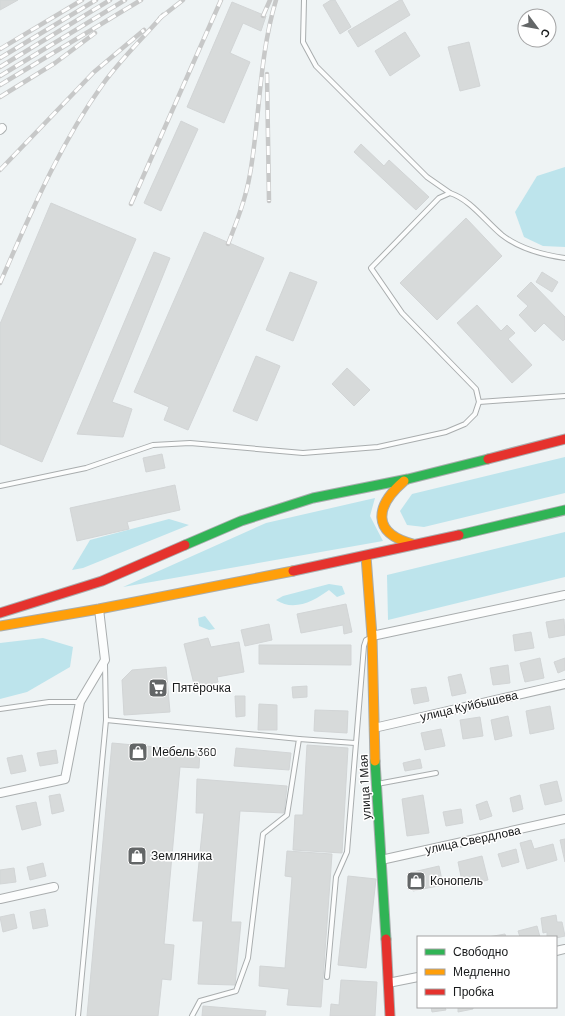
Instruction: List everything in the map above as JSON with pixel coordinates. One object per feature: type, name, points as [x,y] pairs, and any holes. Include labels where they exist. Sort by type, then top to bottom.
[{"type":"main road","points":[[0,613],[102,581],[241,521],[313,498],[408,478],[565,439]]},
{"type":"main road","points":[[408,478],[395,488],[386,498],[381,510],[382,521],[387,531],[395,538],[404,543],[416,545]]},
{"type":"main road","points":[[0,626],[99,609],[366,556],[565,510]]},
{"type":"main road","name":"улица 1 Мая","points":[[366,556],[372,636],[376,785],[390,1016]]},
{"type":"street","points":[[372,636],[565,595]]},
{"type":"street","points":[[0,793],[65,779],[80,702],[105,660],[99,609]]},
{"type":"street","name":"улица Куйбышева","points":[[374,728],[565,684]]},
{"type":"street","name":"улица Свердлова","points":[[381,860],[565,819]]},
{"type":"street","points":[[0,899],[54,887]]},
{"type":"street","points":[[388,983],[417,977]]},
{"type":"lane","points":[[304,0],[303,42],[316,66],[427,177],[450,193],[460,196],[503,236],[530,250],[548,256],[565,258]]},
{"type":"lane","points":[[0,486],[86,468],[153,446],[190,443],[303,453],[378,447],[446,432],[465,424],[475,414],[479,402],[476,390],[402,313],[371,268],[439,198],[450,193]]},
{"type":"lane","points":[[479,402],[565,396]]},
{"type":"lane","points":[[327,977],[336,877],[347,852],[364,646],[366,640],[372,636]]},
{"type":"lane","points":[[78,1016],[106,720],[105,660]]},
{"type":"lane","points":[[0,709],[49,702],[80,702]]},
{"type":"lane","points":[[106,720],[355,743]]},
{"type":"lane","points":[[192,1016],[200,1002],[236,991],[248,958],[263,834],[287,815],[299,739]]},
{"type":"lane","points":[[376,785],[436,773]]},
{"type":"shaded area","points":[[565,167],[565,247],[543,246],[524,237],[515,212],[537,176]]},
{"type":"shaded area","points":[[565,457],[565,493],[424,527],[407,525],[400,511],[412,494]]},
{"type":"shaded area","points":[[375,498],[370,516],[383,541],[123,587],[266,523]]},
{"type":"shaded area","points":[[169,519],[189,525],[83,568],[72,570],[90,540]]},
{"type":"shaded area","points":[[565,532],[565,577],[388,620],[387,575]]},
{"type":"shaded area","points":[[329,584],[342,586],[345,594],[337,597],[329,590],[317,598],[304,604],[297,605],[290,605],[276,600],[283,596]]},
{"type":"shaded area","points":[[205,616],[215,629],[209,630],[199,626],[198,618]]},
{"type":"shaded area","points":[[43,638],[73,647],[70,667],[27,692],[0,699],[0,643]]},
{"type":"building","points":[[0,0],[18,0],[0,10]]},
{"type":"building","points":[[331,0],[335,0],[351,27],[340,34],[323,5]]},
{"type":"building","points":[[402,0],[410,15],[358,47],[348,31]]},
{"type":"building","points":[[232,2],[266,16],[261,31],[243,23],[230,53],[250,62],[224,123],[187,107]]},
{"type":"building","points":[[405,32],[420,56],[390,76],[375,51]]},
{"type":"building","points":[[469,42],[480,86],[460,91],[448,47]]},
{"type":"building","points":[[181,121],[198,129],[161,211],[144,203]]},
{"type":"building","points":[[361,144],[384,166],[389,160],[429,197],[416,210],[354,152]]},
{"type":"building","points":[[51,203],[136,239],[42,462],[0,444],[0,324]]},
{"type":"building","points":[[466,218],[502,256],[437,320],[400,283]]},
{"type":"building","points":[[204,232],[264,258],[188,430],[164,420],[169,407],[134,392]]},
{"type":"building","points":[[154,252],[170,258],[112,402],[132,409],[123,437],[77,434]]},
{"type":"building","points":[[290,272],[317,282],[293,341],[266,330]]},
{"type":"building","points":[[542,272],[558,282],[552,292],[536,282]]},
{"type":"building","points":[[531,282],[565,317],[565,339],[563,341],[544,323],[535,332],[519,315],[528,306],[517,296]]},
{"type":"building","points":[[477,305],[501,331],[507,325],[515,333],[508,339],[532,365],[512,383],[457,323]]},
{"type":"building","points":[[256,356],[280,366],[257,421],[233,411]]},
{"type":"building","points":[[347,368],[370,390],[354,406],[332,384]]},
{"type":"building","points":[[162,454],[165,468],[146,472],[143,458]]},
{"type":"building","points":[[175,485],[180,510],[127,522],[129,529],[77,541],[70,508]]},
{"type":"building","points":[[346,604],[352,632],[344,634],[343,625],[301,633],[297,614]]},
{"type":"building","points":[[564,619],[565,635],[549,638],[546,622]]},
{"type":"building","points":[[269,624],[272,640],[245,646],[241,630]]},
{"type":"building","points":[[531,632],[534,648],[515,651],[513,635]]},
{"type":"building","points":[[208,638],[211,647],[239,642],[244,672],[217,677],[218,682],[195,688],[184,644]]},
{"type":"building","points":[[259,645],[351,645],[351,665],[259,664]]},
{"type":"building","points":[[540,658],[544,678],[525,682],[520,663]]},
{"type":"building","points":[[565,658],[565,670],[558,673],[554,662]]},
{"type":"building","points":[[508,665],[510,683],[493,685],[490,668]]},
{"type":"building","points":[[166,667],[170,712],[124,715],[122,680],[132,670]]},
{"type":"building","points":[[461,674],[466,693],[452,696],[448,677]]},
{"type":"building","points":[[307,686],[307,697],[293,698],[292,687]]},
{"type":"building","points":[[426,687],[429,701],[414,704],[411,689]]},
{"type":"building","points":[[235,696],[245,696],[245,716],[236,717]]},
{"type":"building","points":[[259,704],[277,705],[277,730],[258,730]]},
{"type":"building","points":[[550,706],[554,729],[530,734],[526,711]]},
{"type":"building","points":[[315,710],[348,711],[347,733],[314,731]]},
{"type":"building","points":[[508,716],[512,736],[495,740],[491,720]]},
{"type":"building","points":[[480,717],[483,736],[463,739],[460,720]]},
{"type":"building","points":[[441,729],[445,746],[425,750],[421,733]]},
{"type":"building","name":"Земляника","points":[[112,743],[200,751],[199,768],[180,767],[164,944],[174,945],[171,980],[162,979],[158,1016],[87,1016]]},
{"type":"building","points":[[307,745],[348,748],[342,853],[293,850],[295,815],[303,815]]},
{"type":"building","points":[[236,748],[291,753],[289,770],[234,766]]},
{"type":"building","points":[[56,750],[58,763],[40,766],[37,753]]},
{"type":"building","points":[[22,755],[26,771],[11,774],[7,758]]},
{"type":"building","points":[[420,759],[422,768],[405,771],[403,763]]},
{"type":"building","points":[[197,779],[287,786],[284,813],[240,811],[231,922],[241,922],[235,985],[198,984],[203,921],[193,921],[204,813],[196,813]]},
{"type":"building","points":[[557,781],[562,801],[545,805],[540,785]]},
{"type":"building","points":[[60,794],[64,811],[52,814],[49,796]]},
{"type":"building","points":[[423,795],[429,833],[407,836],[402,799]]},
{"type":"building","points":[[520,795],[523,809],[513,812],[510,798]]},
{"type":"building","points":[[487,801],[492,816],[480,820],[476,805]]},
{"type":"building","points":[[36,802],[41,825],[22,830],[16,806]]},
{"type":"building","points":[[461,809],[463,823],[446,826],[443,812]]},
{"type":"building","points":[[565,839],[565,862],[560,840]]},
{"type":"building","points":[[531,840],[534,849],[553,844],[557,860],[527,869],[520,843]]},
{"type":"building","points":[[516,849],[519,862],[502,867],[498,854]]},
{"type":"building","points":[[287,851],[332,854],[321,1007],[287,1005],[289,989],[259,986],[260,966],[285,968],[292,877],[285,876]]},
{"type":"building","points":[[482,856],[488,880],[463,886],[458,862]]},
{"type":"building","points":[[43,863],[46,876],[30,880],[27,867]]},
{"type":"building","points":[[439,866],[443,885],[413,891],[409,873]]},
{"type":"building","points":[[14,868],[16,882],[0,884],[0,870]]},
{"type":"building","points":[[348,876],[376,879],[366,968],[338,965]]},
{"type":"building","points":[[45,909],[48,926],[33,929],[30,912]]},
{"type":"building","points":[[14,914],[17,928],[3,932],[0,917]]},
{"type":"building","points":[[556,915],[557,922],[562,922],[565,936],[557,938],[557,936],[547,936],[547,932],[543,933],[541,918]]},
{"type":"building","points":[[537,926],[540,936],[520,936],[518,931]]},
{"type":"building","points":[[505,934],[506,936],[494,936]]},
{"type":"building","points":[[341,980],[377,982],[375,1016],[330,1016],[331,1004],[339,1005]]},
{"type":"building","points":[[203,1006],[266,1011],[265,1016],[202,1016]]},
{"type":"building","points":[[431,1008],[445,1008],[446,1010],[432,1012]]},
{"type":"building","points":[[458,1008],[473,1008],[473,1009],[458,1012]]},
{"type":"railway","points":[[0,49],[82,0]]},
{"type":"railway","points":[[0,58],[96,0]]},
{"type":"railway","points":[[0,67],[110,0]]},
{"type":"railway","points":[[0,76],[125,0]]},
{"type":"railway","points":[[0,85],[141,0]]},
{"type":"railway","points":[[160,18],[183,0]]},
{"type":"railway","points":[[131,204],[221,0]]},
{"type":"railway","points":[[263,16],[270,0]]},
{"type":"railway","points":[[228,244],[241,209],[248,183],[266,43],[276,0]]},
{"type":"railway","points":[[0,283],[46,181],[87,107],[110,75],[163,15]]},
{"type":"railway","points":[[0,170],[94,72],[144,30]]},
{"type":"railway","points":[[0,97],[55,63],[95,33]]},
{"type":"railway","points":[[267,74],[269,201]]},
{"type":"traffic: fast","points":[[185,545],[241,521],[313,498],[408,479],[488,459]]},
{"type":"traffic: fast","points":[[459,535],[565,510]]},
{"type":"traffic: fast","points":[[375,761],[386,939]]},
{"type":"traffic: slow","points":[[404,481],[394,490],[387,500],[383,509],[382,518],[384,526],[390,533],[399,539],[413,544]]},
{"type":"traffic: slow","points":[[366,556],[372,636],[375,761]]},
{"type":"traffic: slow","points":[[0,626],[99,609],[293,571]]},
{"type":"traffic: jam","points":[[488,459],[565,439]]},
{"type":"traffic: jam","points":[[293,571],[459,535]]},
{"type":"traffic: jam","points":[[0,613],[102,581],[185,545]]},
{"type":"traffic: jam","points":[[386,939],[390,1016]]},
{"type":"place","name":"Пятёрочка","points":[[158,688]]},
{"type":"place","name":"Мебель 360","points":[[138,752]]},
{"type":"place","name":"Земляника","points":[[137,856]]},
{"type":"place","name":"Конопель","points":[[416,881]]}]
